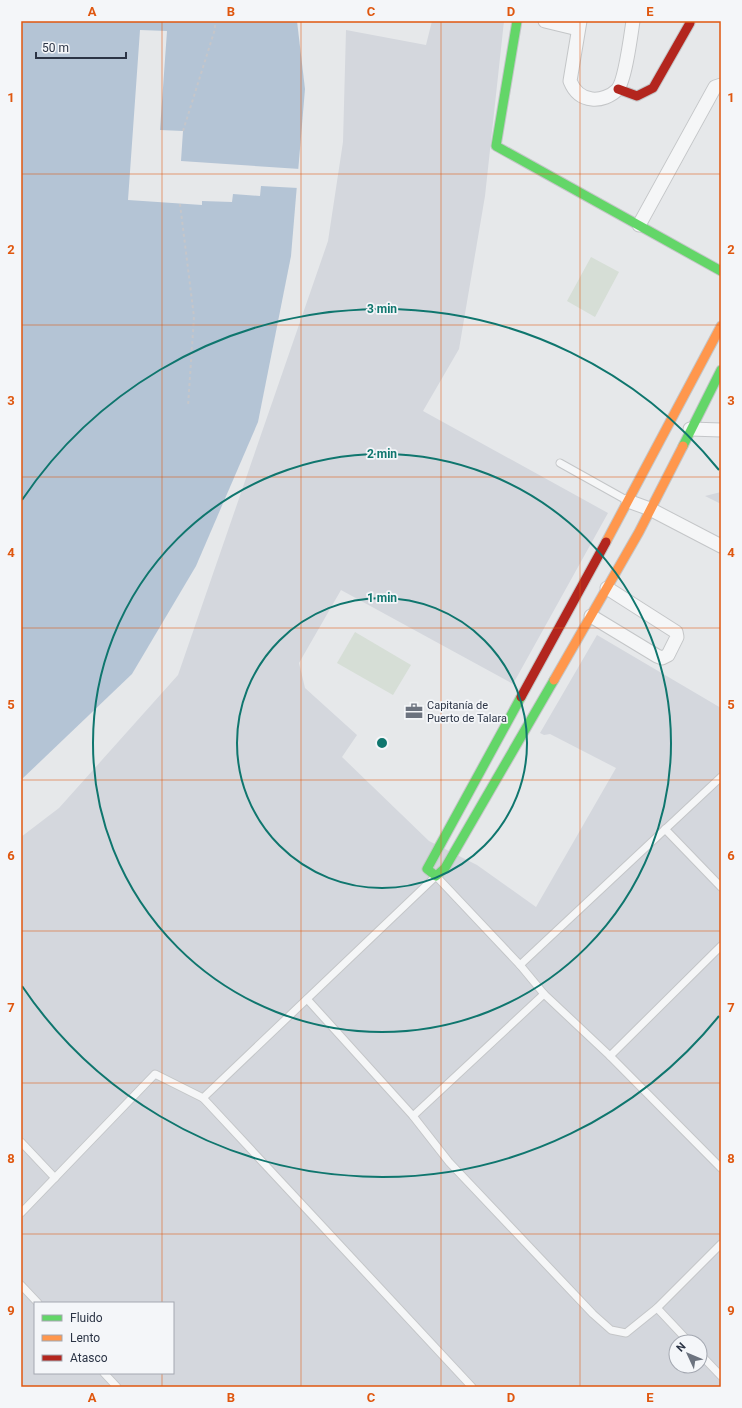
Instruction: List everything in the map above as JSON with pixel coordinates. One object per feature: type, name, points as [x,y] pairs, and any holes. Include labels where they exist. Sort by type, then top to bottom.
[{"type":"street","points":[[517,21],[496,146],[721,271]]},
{"type":"street","points":[[545,21],[579,25],[570,81],[574,90],[583,97],[594,100],[606,97],[618,89],[624,73],[633,21]]},
{"type":"street","points":[[618,89],[637,96],[650,91],[690,23]]},
{"type":"street","points":[[639,225],[715,87],[721,85]]},
{"type":"street","points":[[721,326],[628,501],[428,868],[436,876],[445,868],[639,532],[721,370]]},
{"type":"street","points":[[690,429],[721,430]]},
{"type":"street","points":[[628,501],[650,509],[721,546]]},
{"type":"street","points":[[591,616],[657,656],[662,658],[668,656],[676,637],[676,632],[606,588]]},
{"type":"lane","points":[[560,463],[628,501]]},
{"type":"lane","points":[[520,965],[721,777]]},
{"type":"lane","points":[[665,829],[721,887]]},
{"type":"lane","points":[[203,1098],[436,876],[520,965],[544,994],[610,1056],[721,1168]]},
{"type":"lane","points":[[610,1056],[721,946]]},
{"type":"lane","points":[[413,1116],[544,994]]},
{"type":"lane","points":[[307,999],[413,1116],[448,1162],[593,1314],[611,1330],[626,1333],[657,1308],[721,1244]]},
{"type":"lane","points":[[21,1213],[155,1074],[203,1098],[472,1387]]},
{"type":"lane","points":[[21,1142],[55,1178]]},
{"type":"lane","points":[[21,1285],[37,1302]]},
{"type":"lane","points":[[657,1308],[681,1334]]},
{"type":"lane","points":[[708,1362],[721,1376]]},
{"type":"lane","points":[[105,1374],[117,1387]]},
{"type":"path","points":[[183,131],[214,29],[215,21]]},
{"type":"path","points":[[180,204],[194,317],[188,406]]},
{"type":"shaded area","points":[[432,21],[504,21],[485,196],[459,349],[423,411],[608,513],[513,684],[341,590],[299,663],[305,688],[357,735],[342,757],[429,841],[477,865],[536,907],[616,768],[550,734],[544,735],[540,733],[597,635],[721,708],[721,1387],[21,1387],[21,837],[59,808],[178,675],[328,241],[343,142],[346,30],[426,45]]},
{"type":"shaded area","points":[[591,257],[619,272],[595,317],[567,301]]},
{"type":"shaded area","points":[[721,492],[721,504],[705,496]]},
{"type":"shaded area","points":[[355,632],[411,665],[393,695],[337,663]]},
{"type":"water","points":[[21,21],[297,21],[305,89],[291,256],[258,422],[196,566],[132,674],[21,780]]},
{"type":"pier","points":[[140,30],[167,31],[160,130],[183,131],[181,161],[300,169],[298,188],[261,186],[260,196],[233,194],[232,202],[202,201],[202,205],[128,200]]},
{"type":"traffic: fast","points":[[517,21],[496,146],[721,271]]},
{"type":"traffic: fast","points":[[683,446],[721,370]]},
{"type":"traffic: fast","points":[[521,697],[427,869],[436,876],[445,868],[554,680]]},
{"type":"traffic: slow","points":[[606,542],[721,326]]},
{"type":"traffic: slow","points":[[554,680],[639,532],[683,446]]},
{"type":"traffic: jam","points":[[618,89],[637,96],[653,88],[690,23]]},
{"type":"traffic: jam","points":[[521,697],[606,542]]},
{"type":"place","name":"Capitanía de Puerto de Talara","points":[[414,711]]}]
